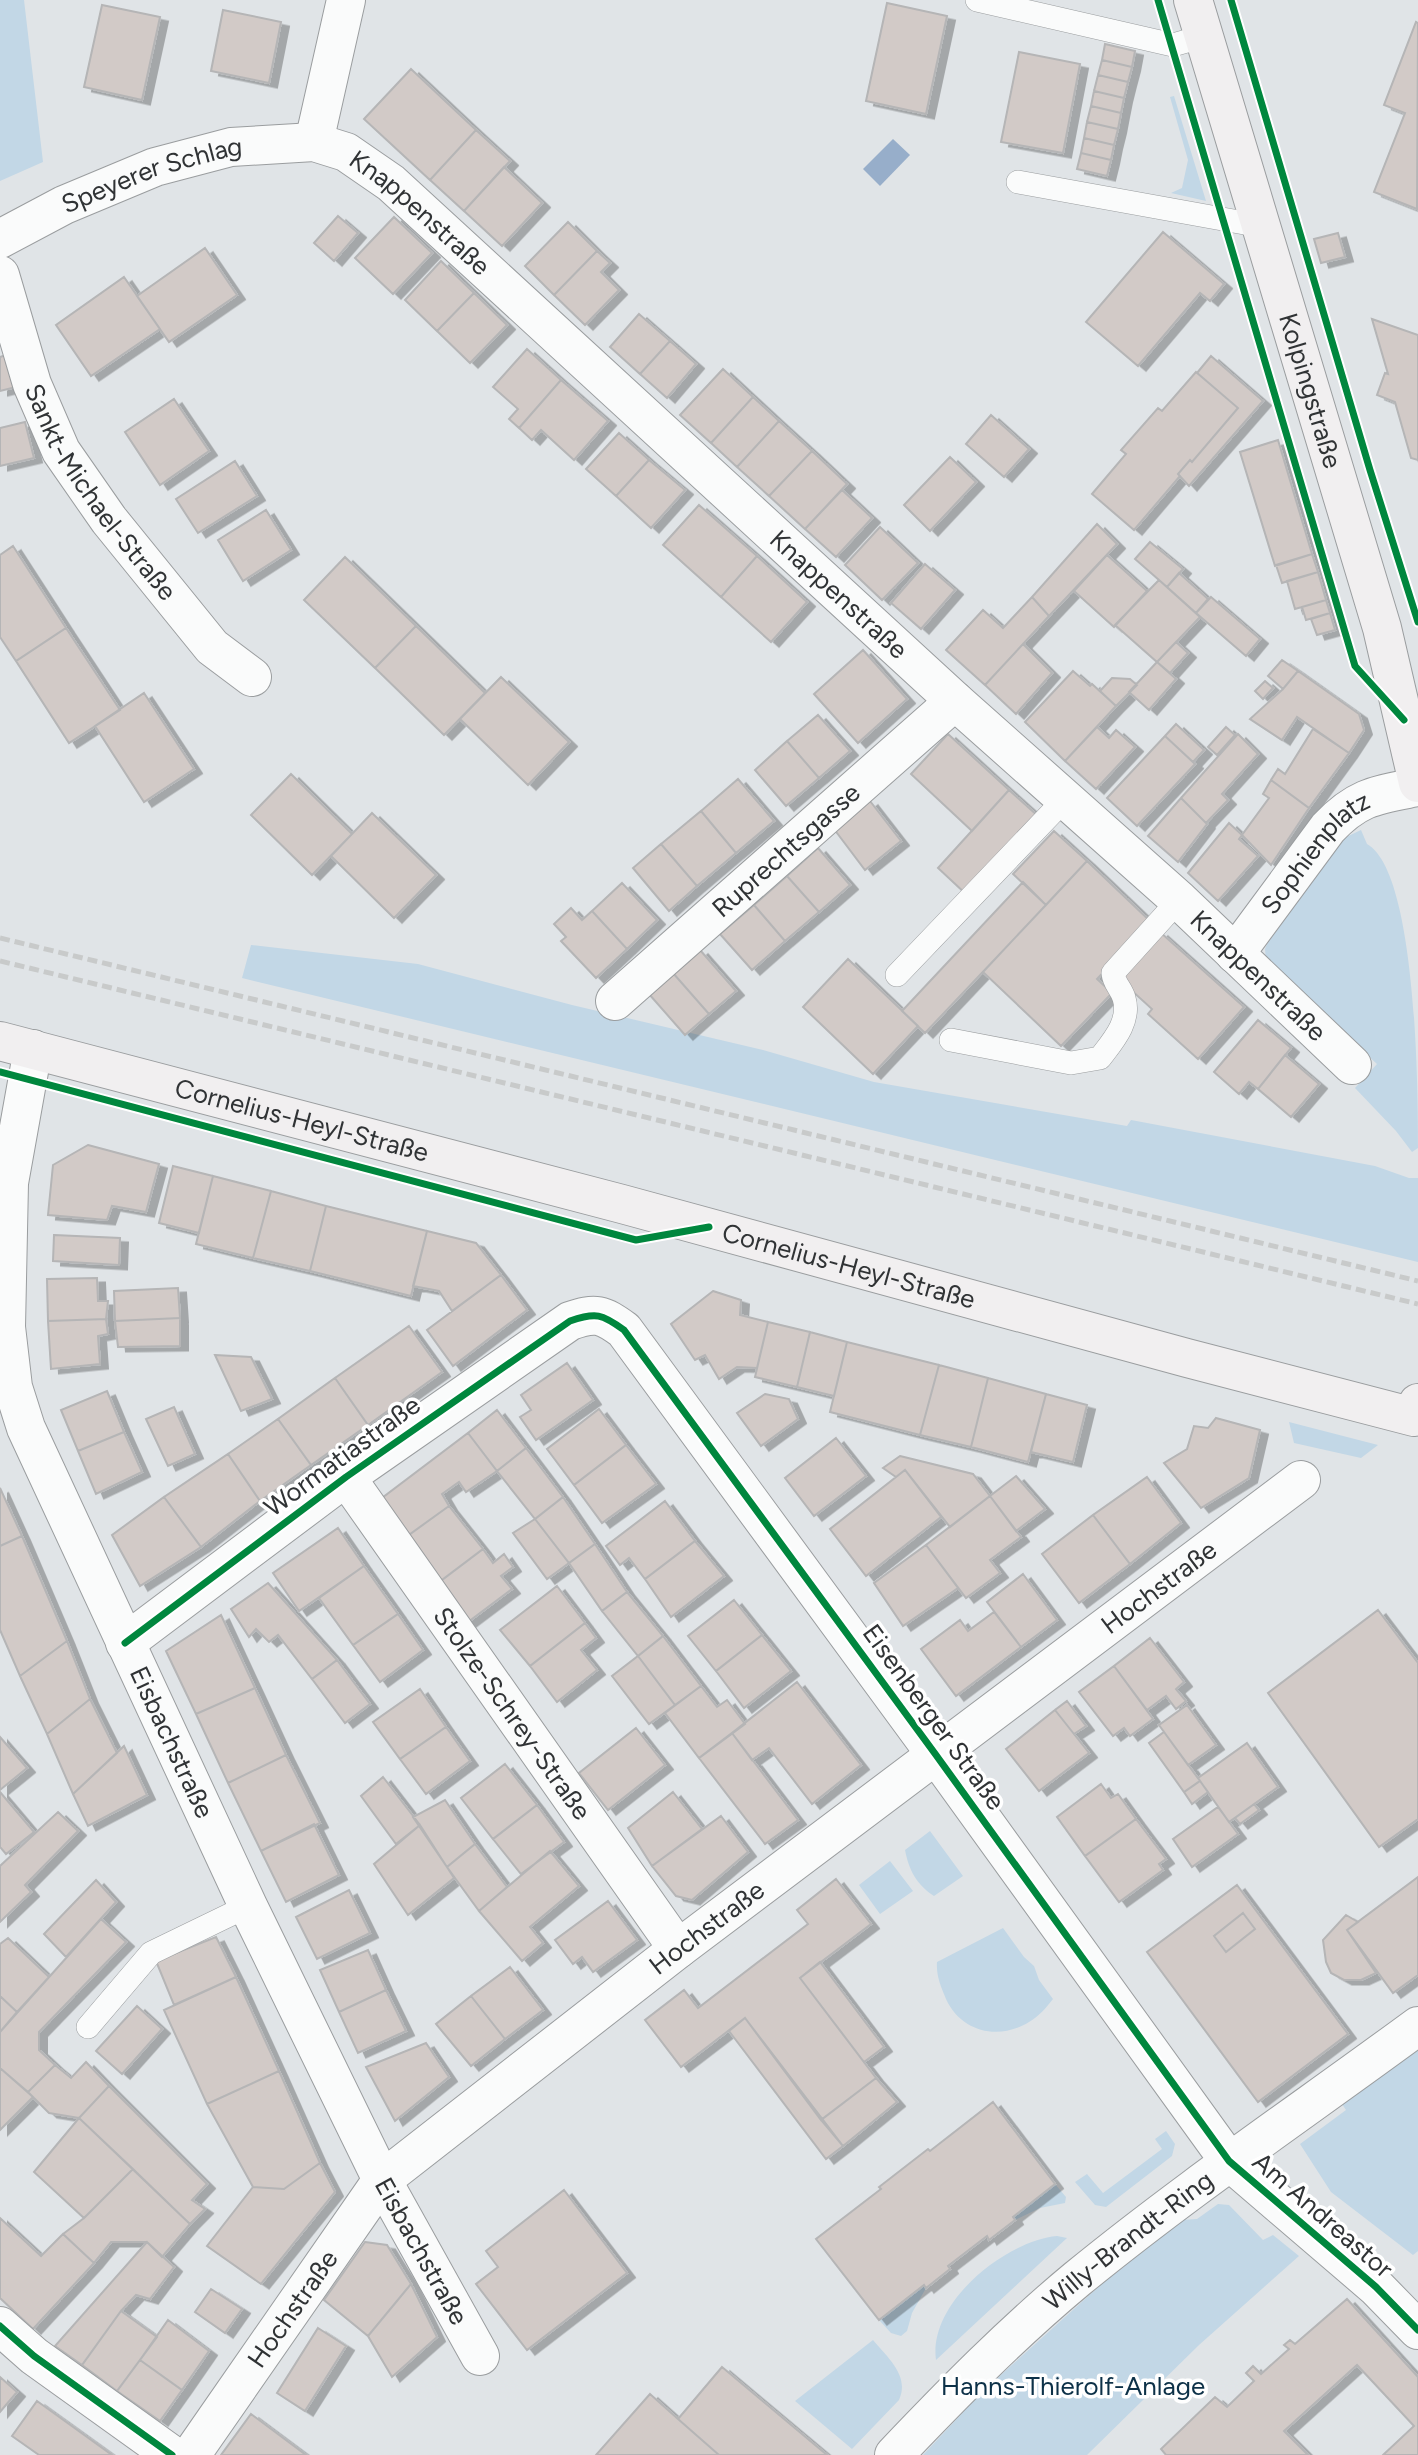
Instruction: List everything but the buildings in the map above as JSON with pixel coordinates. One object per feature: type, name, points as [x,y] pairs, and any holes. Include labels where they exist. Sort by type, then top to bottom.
[{"type":"main road","name":"Kolpingstraße","points":[[1193,0],[1382,628],[1417,770]]},
{"type":"main road","name":"Cornelius-Heyl-Straße","points":[[17,1045],[622,1204],[1174,1354],[1417,1413]]},
{"type":"street","points":[[314,142],[346,0]]},
{"type":"street","name":"Speyerer Schlag","points":[[0,239],[64,205],[155,167],[231,147],[314,142]]},
{"type":"street","name":"Knappenstraße","points":[[314,142],[346,152],[391,183],[955,701],[1179,900],[1352,1065]]},
{"type":"street","name":"Sankt-Michael-Straße","points":[[0,275],[32,384],[61,451],[109,520],[212,647],[252,677]]},
{"type":"street","name":"Ruprechtsgasse","points":[[615,1001],[955,701]]},
{"type":"street","name":"Sophienplatz","points":[[1235,954],[1328,828],[1344,811],[1417,770]]},
{"type":"street","name":"Eisbachstraße","points":[[17,1045],[5,1183],[6,1327],[13,1387],[26,1429],[247,1906],[382,2180],[480,2356]]},
{"type":"street","name":"Wormatiastraße","points":[[125,1643],[346,1477],[565,1324],[590,1314]]},
{"type":"street","name":"Eisenberger Straße","points":[[590,1314],[607,1318],[624,1330],[1229,2161]]},
{"type":"street","name":"Stolze-Schrey-Straße","points":[[346,1477],[678,1949]]},
{"type":"street","name":"Hochstraße","points":[[191,2455],[382,2180],[678,1949],[1301,1480]]},
{"type":"street","name":"Willy-Brandt-Ring","points":[[894,2455],[960,2386],[1074,2281],[1229,2161],[1418,2026]]},
{"type":"street","name":"Am Andreastor","points":[[1229,2161],[1376,2287],[1418,2330]]},
{"type":"street","points":[[0,2326],[34,2356],[172,2455]]},
{"type":"lane","points":[[977,0],[1172,45],[1204,36]]},
{"type":"lane","points":[[1018,182],[1261,226]]},
{"type":"lane","points":[[897,975],[1066,798]]},
{"type":"lane","points":[[951,1040],[1071,1063],[1100,1058],[1122,1029],[1125,1001],[1122,991],[1114,983],[1113,973],[1179,900]]},
{"type":"lane","points":[[88,2027],[151,1953],[247,1906]]},
{"type":"green space","points":[[0,0],[24,0],[43,162],[0,181]]},
{"type":"green space","points":[[1174,96],[1206,201],[1171,193],[1182,188],[1188,160],[1170,97]]},
{"type":"green space","points":[[1361,830],[1367,844],[1384,863],[1396,895],[1405,937],[1417,1080],[1418,1148],[1412,1152],[1355,1088],[1377,1064],[1266,961],[1267,944],[1344,838]]},
{"type":"green space","points":[[251,945],[418,964],[572,1005],[763,1050],[874,1082],[1127,1126],[1131,1120],[1375,1166],[1409,1178],[1418,1178],[1418,1262],[242,978]]},
{"type":"green space","points":[[1289,1422],[1378,1445],[1361,1458],[1294,1443]]},
{"type":"green space","points":[[930,1831],[963,1876],[934,1896],[922,1887],[914,1876],[905,1850]]},
{"type":"green space","points":[[890,1861],[913,1891],[880,1914],[859,1885]]},
{"type":"green space","points":[[1003,1928],[1034,1966],[1039,1980],[1053,1999],[1029,2022],[1017,2028],[994,2032],[971,2026],[953,2010],[941,1986],[937,1962]]},
{"type":"green space","points":[[1418,2050],[1418,2251],[1413,2255],[1331,2192],[1300,2144],[1346,2110],[1342,2104]]},
{"type":"green space","points":[[1166,2131],[1175,2144],[1172,2156],[1106,2207],[1095,2205],[1075,2182],[1087,2174],[1103,2193],[1162,2149],[1155,2139]]},
{"type":"green space","points":[[1055,2184],[1066,2197],[1065,2203],[1040,2208],[1015,2220],[1013,2217]]},
{"type":"green space","name":"Hanns-Thierolf-Anlage","points":[[1218,2204],[1229,2205],[1263,2240],[1273,2235],[1299,2256],[1199,2345],[1087,2455],[923,2455],[983,2391],[1125,2263],[1182,2220],[1197,2219]]},
{"type":"green space","points":[[1057,2236],[1067,2238],[936,2360],[937,2339],[944,2317],[974,2278],[1015,2249]]},
{"type":"green space","points":[[924,2285],[926,2288],[912,2313],[907,2331],[901,2336],[891,2333],[879,2320]]},
{"type":"green space","points":[[873,2340],[900,2375],[902,2391],[899,2400],[852,2449],[795,2401]]},
{"type":"shaded area","points":[[893,139],[910,155],[880,186],[863,169]]},
{"type":"railway","points":[[0,938],[1418,1281]]},
{"type":"railway","points":[[0,961],[1418,1304]]},
{"type":"cycle path","points":[[1158,0],[1355,666],[1404,720]]},
{"type":"cycle path","points":[[1231,0],[1370,470],[1418,622]]},
{"type":"cycle path","points":[[0,1072],[636,1240],[709,1227]]},
{"type":"cycle path","points":[[125,1643],[346,1477],[570,1321],[586,1316],[598,1316],[610,1321],[624,1330],[1229,2161],[1376,2287],[1418,2330]]},
{"type":"cycle path","points":[[0,2326],[34,2356],[172,2455]]}]
